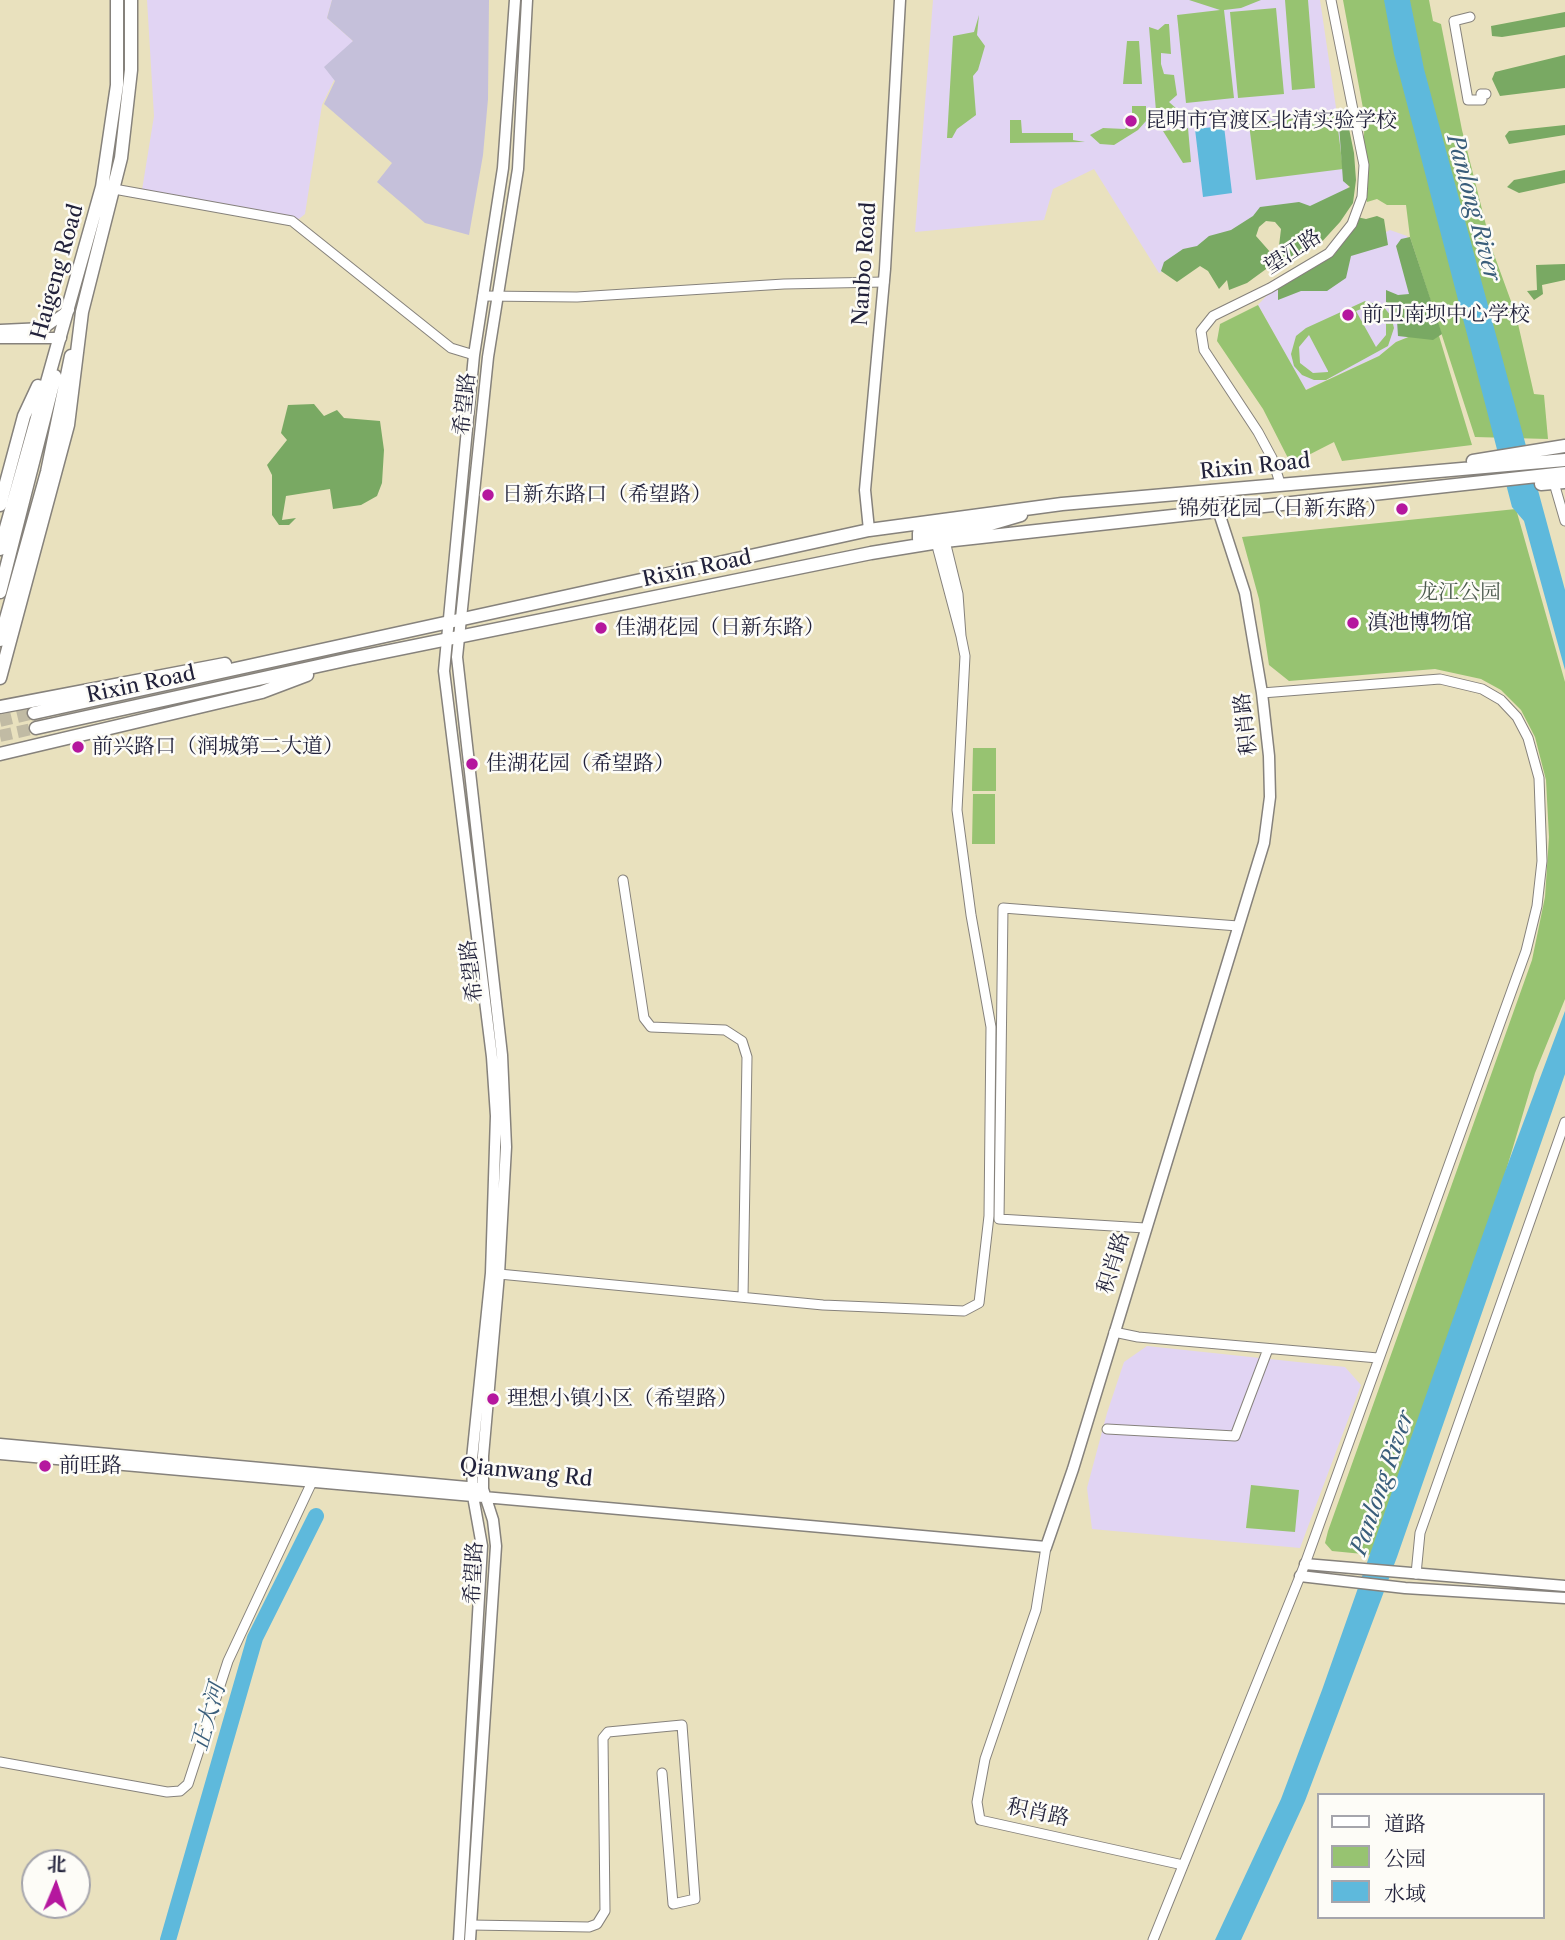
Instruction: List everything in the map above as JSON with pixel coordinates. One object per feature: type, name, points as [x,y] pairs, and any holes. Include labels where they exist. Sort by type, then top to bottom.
[{"type":"main road","name":"Haigeng Road","points":[[75,311],[112,136],[117,85],[117,0]]},
{"type":"main road","name":"Haigeng Road","points":[[0,549],[61,338],[75,311],[114,189],[129,102],[131,0]]},
{"type":"main road","points":[[0,678],[68,425],[79,327],[75,311]]},
{"type":"main road","name":"Haigeng Road","points":[[0,640],[47,472],[79,327]]},
{"type":"main road","points":[[0,505],[24,416],[61,338]]},
{"type":"main road","points":[[0,592],[53,385],[61,338]]},
{"type":"main road","name":"Rixin Road","points":[[34,713],[869,530],[1051,505],[1493,462],[1547,455],[1565,446]]},
{"type":"main road","name":"Rixin Road","points":[[1547,455],[1565,460]]},
{"type":"main road","name":"Rixin Road","points":[[36,728],[350,659],[937,542],[1373,495],[1559,478]]},
{"type":"main road","points":[[937,542],[919,539],[919,533],[987,525],[1051,505]]},
{"type":"main road","name":"Rixin Road","points":[[0,707],[197,668],[333,648]]},
{"type":"main road","points":[[0,754],[262,692],[350,659]]},
{"type":"street","name":"希望路","points":[[478,1492],[499,1274],[506,1147],[505,1102],[457,678],[448,623],[474,355],[503,168],[515,0]]},
{"type":"street","name":"希望路","points":[[459,1940],[470,1855],[496,1546],[494,1520],[478,1492],[491,1273],[496,1116],[492,1057],[446,691],[452,638],[463,620],[496,298],[518,169],[527,0]]},
{"type":"street","name":"Nanbo Road","points":[[869,530],[865,490],[884,282],[900,0]]},
{"type":"street","name":"望江路","points":[[1280,483],[1272,458],[1258,432],[1203,350],[1201,331],[1213,316],[1270,288],[1329,253],[1352,224],[1362,197],[1364,165],[1331,0]]},
{"type":"street","points":[[1469,17],[1454,21],[1468,100],[1482,100],[1481,93],[1486,94]]},
{"type":"street","points":[[114,189],[292,221],[451,348],[474,355]]},
{"type":"street","points":[[482,296],[577,297],[784,284],[884,282]]},
{"type":"street","points":[[0,330],[44,328],[75,311]]},
{"type":"street","points":[[0,338],[61,338]]},
{"type":"street","points":[[1559,478],[1565,521]]},
{"type":"street","name":"积肖路","points":[[1183,1865],[980,1820],[977,1802],[985,1759],[1036,1611],[1047,1544],[1264,842],[1270,797],[1262,693],[1245,593],[1219,513]]},
{"type":"street","points":[[499,1274],[823,1305],[964,1311],[982,1298],[989,1216],[991,1027],[971,915],[957,810],[965,656],[937,542]]},
{"type":"street","points":[[1153,1940],[1306,1564],[1526,951],[1542,862],[1539,778],[1528,738],[1517,717],[1501,700],[1457,681],[1419,680],[1262,693]]},
{"type":"street","points":[[623,880],[644,1018],[651,1027],[725,1030],[743,1041],[747,1057],[743,1297]]},
{"type":"street","points":[[1145,1228],[999,1219],[1003,908],[1216,922],[1238,926]]},
{"type":"street","points":[[1413,1574],[1420,1533],[1565,1122]]},
{"type":"street","points":[[1114,1332],[1378,1359]]},
{"type":"street","points":[[1107,1429],[1235,1436],[1268,1349]]},
{"type":"street","name":"Qianwang Rd","points":[[0,1444],[478,1492],[1047,1544]]},
{"type":"street","name":"Qianwang Rd","points":[[0,1454],[312,1482],[478,1492]]},
{"type":"street","points":[[0,1762],[167,1792],[180,1791],[188,1784],[228,1661],[312,1482]]},
{"type":"street","points":[[1306,1564],[1565,1586]]},
{"type":"street","points":[[1300,1576],[1405,1588],[1565,1598]]},
{"type":"street","points":[[471,1925],[589,1927],[597,1924],[605,1911],[603,1738],[608,1732],[682,1725],[695,1899],[673,1904],[662,1773]]},
{"type":"street","name":"希望路","points":[[470,1855],[470,1940]]},
{"type":"shaded area","points":[[147,0],[332,0],[327,18],[353,41],[322,105],[305,214],[299,219],[142,190],[154,116]]},
{"type":"shaded area","points":[[332,0],[489,0],[488,99],[483,155],[469,235],[425,223],[377,182],[392,163],[324,104],[335,81],[324,67],[353,41],[327,18]]},
{"type":"shaded area","name":"昆明市官渡区北清实验学校","points":[[933,0],[1320,0],[1349,195],[1326,204],[1287,209],[1159,273],[1094,169],[1053,189],[1044,220],[915,232]]},
{"type":"shaded area","name":"前卫南坝中心学校","points":[[1390,230],[1407,236],[1436,326],[1396,342],[1379,356],[1305,390],[1258,305],[1269,293]]},
{"type":"shaded area","points":[[1147,1346],[1345,1367],[1361,1385],[1300,1548],[1092,1529],[1087,1488],[1107,1413],[1124,1362]]},
{"type":"green space","points":[[1189,0],[1261,0],[1241,8],[1224,10],[1234,98],[1186,103],[1177,15],[1220,10]]},
{"type":"green space","points":[[1285,0],[1308,0],[1315,88],[1292,90]]},
{"type":"green space","points":[[1343,0],[1429,0],[1433,21],[1441,24],[1462,130],[1492,249],[1516,315],[1534,394],[1544,395],[1548,439],[1475,437],[1410,237],[1406,205],[1387,205],[1377,199],[1367,202],[1361,183],[1365,119]]},
{"type":"green space","points":[[1276,8],[1284,94],[1238,98],[1230,12]]},
{"type":"green space","points":[[1565,12],[1565,27],[1502,37],[1492,36],[1491,26]]},
{"type":"green space","points":[[979,15],[977,35],[985,46],[978,70],[973,76],[976,115],[957,129],[952,138],[947,138],[953,36],[974,32]]},
{"type":"green space","points":[[1169,24],[1171,54],[1161,53],[1161,64],[1164,74],[1174,75],[1177,95],[1169,102],[1178,110],[1178,115],[1163,117],[1156,111],[1149,27],[1158,30]]},
{"type":"green space","points":[[1127,41],[1139,41],[1142,84],[1123,84]]},
{"type":"green space","points":[[1565,55],[1565,88],[1500,96],[1492,79],[1495,72]]},
{"type":"green space","points":[[1132,106],[1146,106],[1146,121],[1138,130],[1114,145],[1100,144],[1090,135],[1103,128],[1125,129],[1132,119]]},
{"type":"green space","points":[[1345,109],[1354,153],[1356,180],[1353,203],[1318,246],[1277,263],[1281,229],[1275,222],[1266,221],[1259,227],[1256,236],[1271,253],[1273,264],[1247,283],[1229,290],[1227,280],[1219,289],[1208,271],[1200,266],[1177,282],[1161,271],[1164,262],[1183,249],[1197,246],[1209,236],[1231,230],[1253,216],[1260,207],[1299,202],[1310,206],[1350,187],[1343,181],[1338,111]]},
{"type":"green space","points":[[1336,113],[1343,169],[1256,180],[1249,124]]},
{"type":"green space","points":[[1010,120],[1021,120],[1022,133],[1073,133],[1073,140],[1085,142],[1010,143]]},
{"type":"green space","points":[[1565,125],[1565,135],[1509,144],[1505,136],[1509,131]]},
{"type":"green space","points":[[1188,128],[1191,162],[1183,163],[1163,131]]},
{"type":"green space","points":[[1565,170],[1565,183],[1519,193],[1507,187],[1514,180]]},
{"type":"green space","points":[[1352,216],[1366,219],[1377,216],[1384,219],[1388,245],[1351,256],[1346,278],[1327,291],[1301,291],[1278,300],[1278,286],[1335,254]]},
{"type":"green space","points":[[1410,237],[1442,334],[1433,340],[1398,336],[1397,321],[1391,305],[1386,302],[1386,290],[1398,295],[1409,294],[1396,246],[1401,239]]},
{"type":"green space","points":[[1565,264],[1565,280],[1542,285],[1543,294],[1534,300],[1527,291],[1537,290],[1536,265]]},
{"type":"green space","points":[[1365,301],[1383,306],[1391,316],[1394,328],[1388,346],[1326,380],[1314,380],[1302,375],[1294,366],[1291,354],[1296,336],[1306,328]],"holes":[[[1356,311],[1377,311],[1386,324],[1386,335],[1376,347]],[[1309,335],[1328,371],[1328,372],[1313,373],[1300,363],[1299,347]]]},
{"type":"green space","points":[[1258,305],[1306,390],[1379,356],[1396,342],[1436,326],[1472,445],[1342,461],[1334,442],[1291,464],[1263,409],[1217,341],[1220,324]]},
{"type":"green space","points":[[314,404],[324,416],[337,410],[344,418],[380,421],[384,450],[382,483],[377,496],[361,505],[333,509],[330,489],[286,496],[282,520],[296,518],[289,525],[279,525],[272,515],[272,475],[267,465],[287,440],[281,433],[288,405]]},
{"type":"green space","name":"龙江公园","points":[[1516,509],[1565,682],[1565,999],[1535,1073],[1505,1174],[1373,1555],[1332,1551],[1325,1543],[1328,1531],[1532,960],[1545,897],[1549,837],[1546,780],[1535,737],[1521,710],[1501,690],[1481,679],[1435,669],[1289,681],[1269,665],[1259,599],[1242,537]]},
{"type":"green space","points":[[973,748],[996,748],[996,791],[972,791]]},
{"type":"green space","points":[[973,794],[995,794],[995,844],[972,844]]},
{"type":"green space","points":[[1251,1485],[1299,1490],[1295,1532],[1246,1528]]},
{"type":"water","points":[[1384,0],[1410,0],[1424,69],[1565,590],[1565,670],[1524,521],[1512,507],[1394,54]]},
{"type":"water","points":[[1224,126],[1232,193],[1203,197],[1195,129]]},
{"type":"water","points":[[1565,1011],[1565,1074],[1397,1557],[1305,1801],[1241,1940],[1215,1940],[1281,1799]]},
{"type":"waterway","name":"正大河","points":[[168,1940],[255,1638],[316,1516]]},
{"type":"tunnel","points":[[0,721],[34,713]]},
{"type":"tunnel","points":[[0,736],[36,728]]},
{"type":"place","name":"昆明市官渡区北清实验学校","points":[[1131,121]]},
{"type":"place","name":"前卫南坝中心学校","points":[[1348,315]]},
{"type":"place","name":"日新东路口（希望路）","points":[[488,495]]},
{"type":"place","name":"锦苑花园（日新东路）","points":[[1402,509]]},
{"type":"place","name":"滇池博物馆","points":[[1353,623]]},
{"type":"place","name":"佳湖花园（日新东路）","points":[[601,628]]},
{"type":"place","name":"前兴路口（润城第二大道）","points":[[78,747]]},
{"type":"place","name":"佳湖花园（希望路）","points":[[472,764]]},
{"type":"place","name":"理想小镇小区（希望路）","points":[[493,1399]]},
{"type":"place","name":"前旺路","points":[[45,1466]]},
{"type":"water label","name":"Panlong River","points":[[1473,208]]},
{"type":"water label","name":"Panlong River","points":[[1383,1483]]}]
